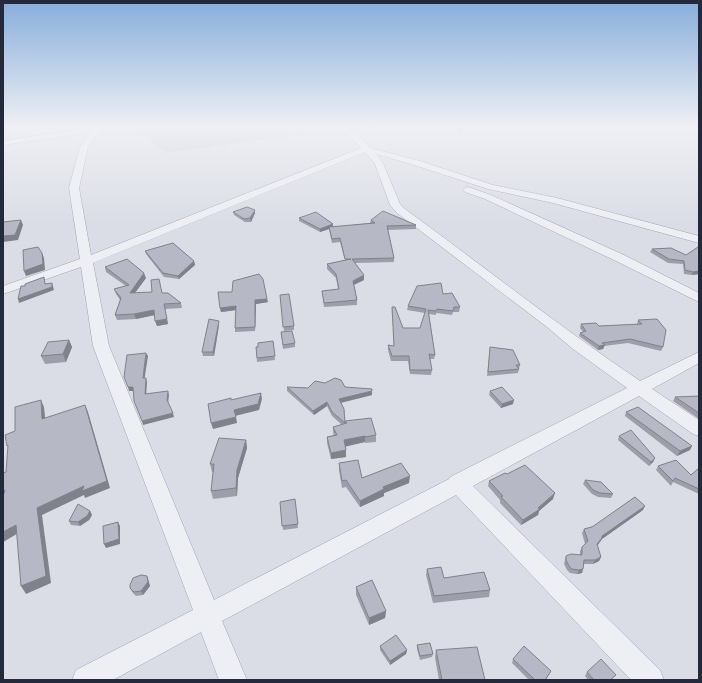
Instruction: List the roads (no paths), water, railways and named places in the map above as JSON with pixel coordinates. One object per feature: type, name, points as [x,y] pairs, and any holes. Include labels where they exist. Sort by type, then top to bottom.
[{"type":"street","points":[[81,159],[74,188],[101,346],[233,680]]},
{"type":"street","points":[[3,290],[87,261],[355,159]]},
{"type":"street","points":[[375,159],[382,168],[395,205],[401,211],[540,315],[578,346],[699,429]]},
{"type":"street","points":[[386,159],[488,197],[620,258],[699,298]]},
{"type":"street","points":[[398,159],[417,163],[491,187],[554,200],[671,231],[699,240]]},
{"type":"street","points":[[86,680],[457,483],[699,357]]},
{"type":"street","points":[[457,483],[650,680]]}]
